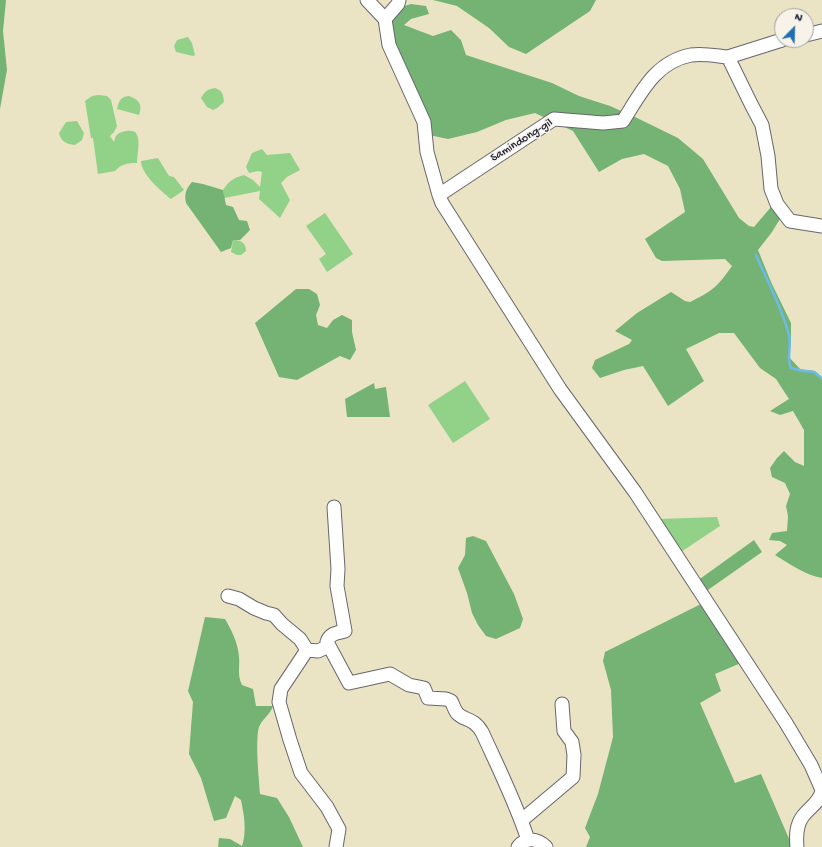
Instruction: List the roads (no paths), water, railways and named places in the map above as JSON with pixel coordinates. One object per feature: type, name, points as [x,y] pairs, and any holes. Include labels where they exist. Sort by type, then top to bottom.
[{"type":"street","points":[[367,0],[385,19],[389,45],[424,122],[427,152],[442,203],[560,389],[636,492],[786,723],[811,766],[822,791],[819,800],[802,817],[799,823],[796,833],[797,847]]},
{"type":"street","points":[[385,19],[398,4],[399,0]]},
{"type":"street","points":[[774,43],[728,57],[762,124],[768,156],[771,189],[777,204],[790,221],[822,226]]},
{"type":"street","name":"Samindong-gil","points":[[439,195],[554,119],[603,123],[623,121],[648,82],[669,63],[692,55],[728,57]]},
{"type":"street","points":[[334,507],[338,569],[337,586],[344,631],[332,634],[328,638],[327,642],[349,683],[390,674],[409,685],[424,688],[428,698],[446,699],[451,701],[457,713],[478,725],[522,820],[523,843],[537,840],[546,847]]},
{"type":"street","points":[[228,596],[239,599],[254,608],[274,615],[300,639],[307,650]]},
{"type":"street","points":[[307,650],[318,651],[329,646]]},
{"type":"street","points":[[307,650],[281,689],[279,702],[301,773],[327,808],[339,829],[336,847]]},
{"type":"street","points":[[522,820],[573,776],[574,755],[572,742],[564,731],[562,704]]},
{"type":"waterway","points":[[756,255],[786,325],[790,339],[789,360],[791,368],[814,372],[822,379]]}]
